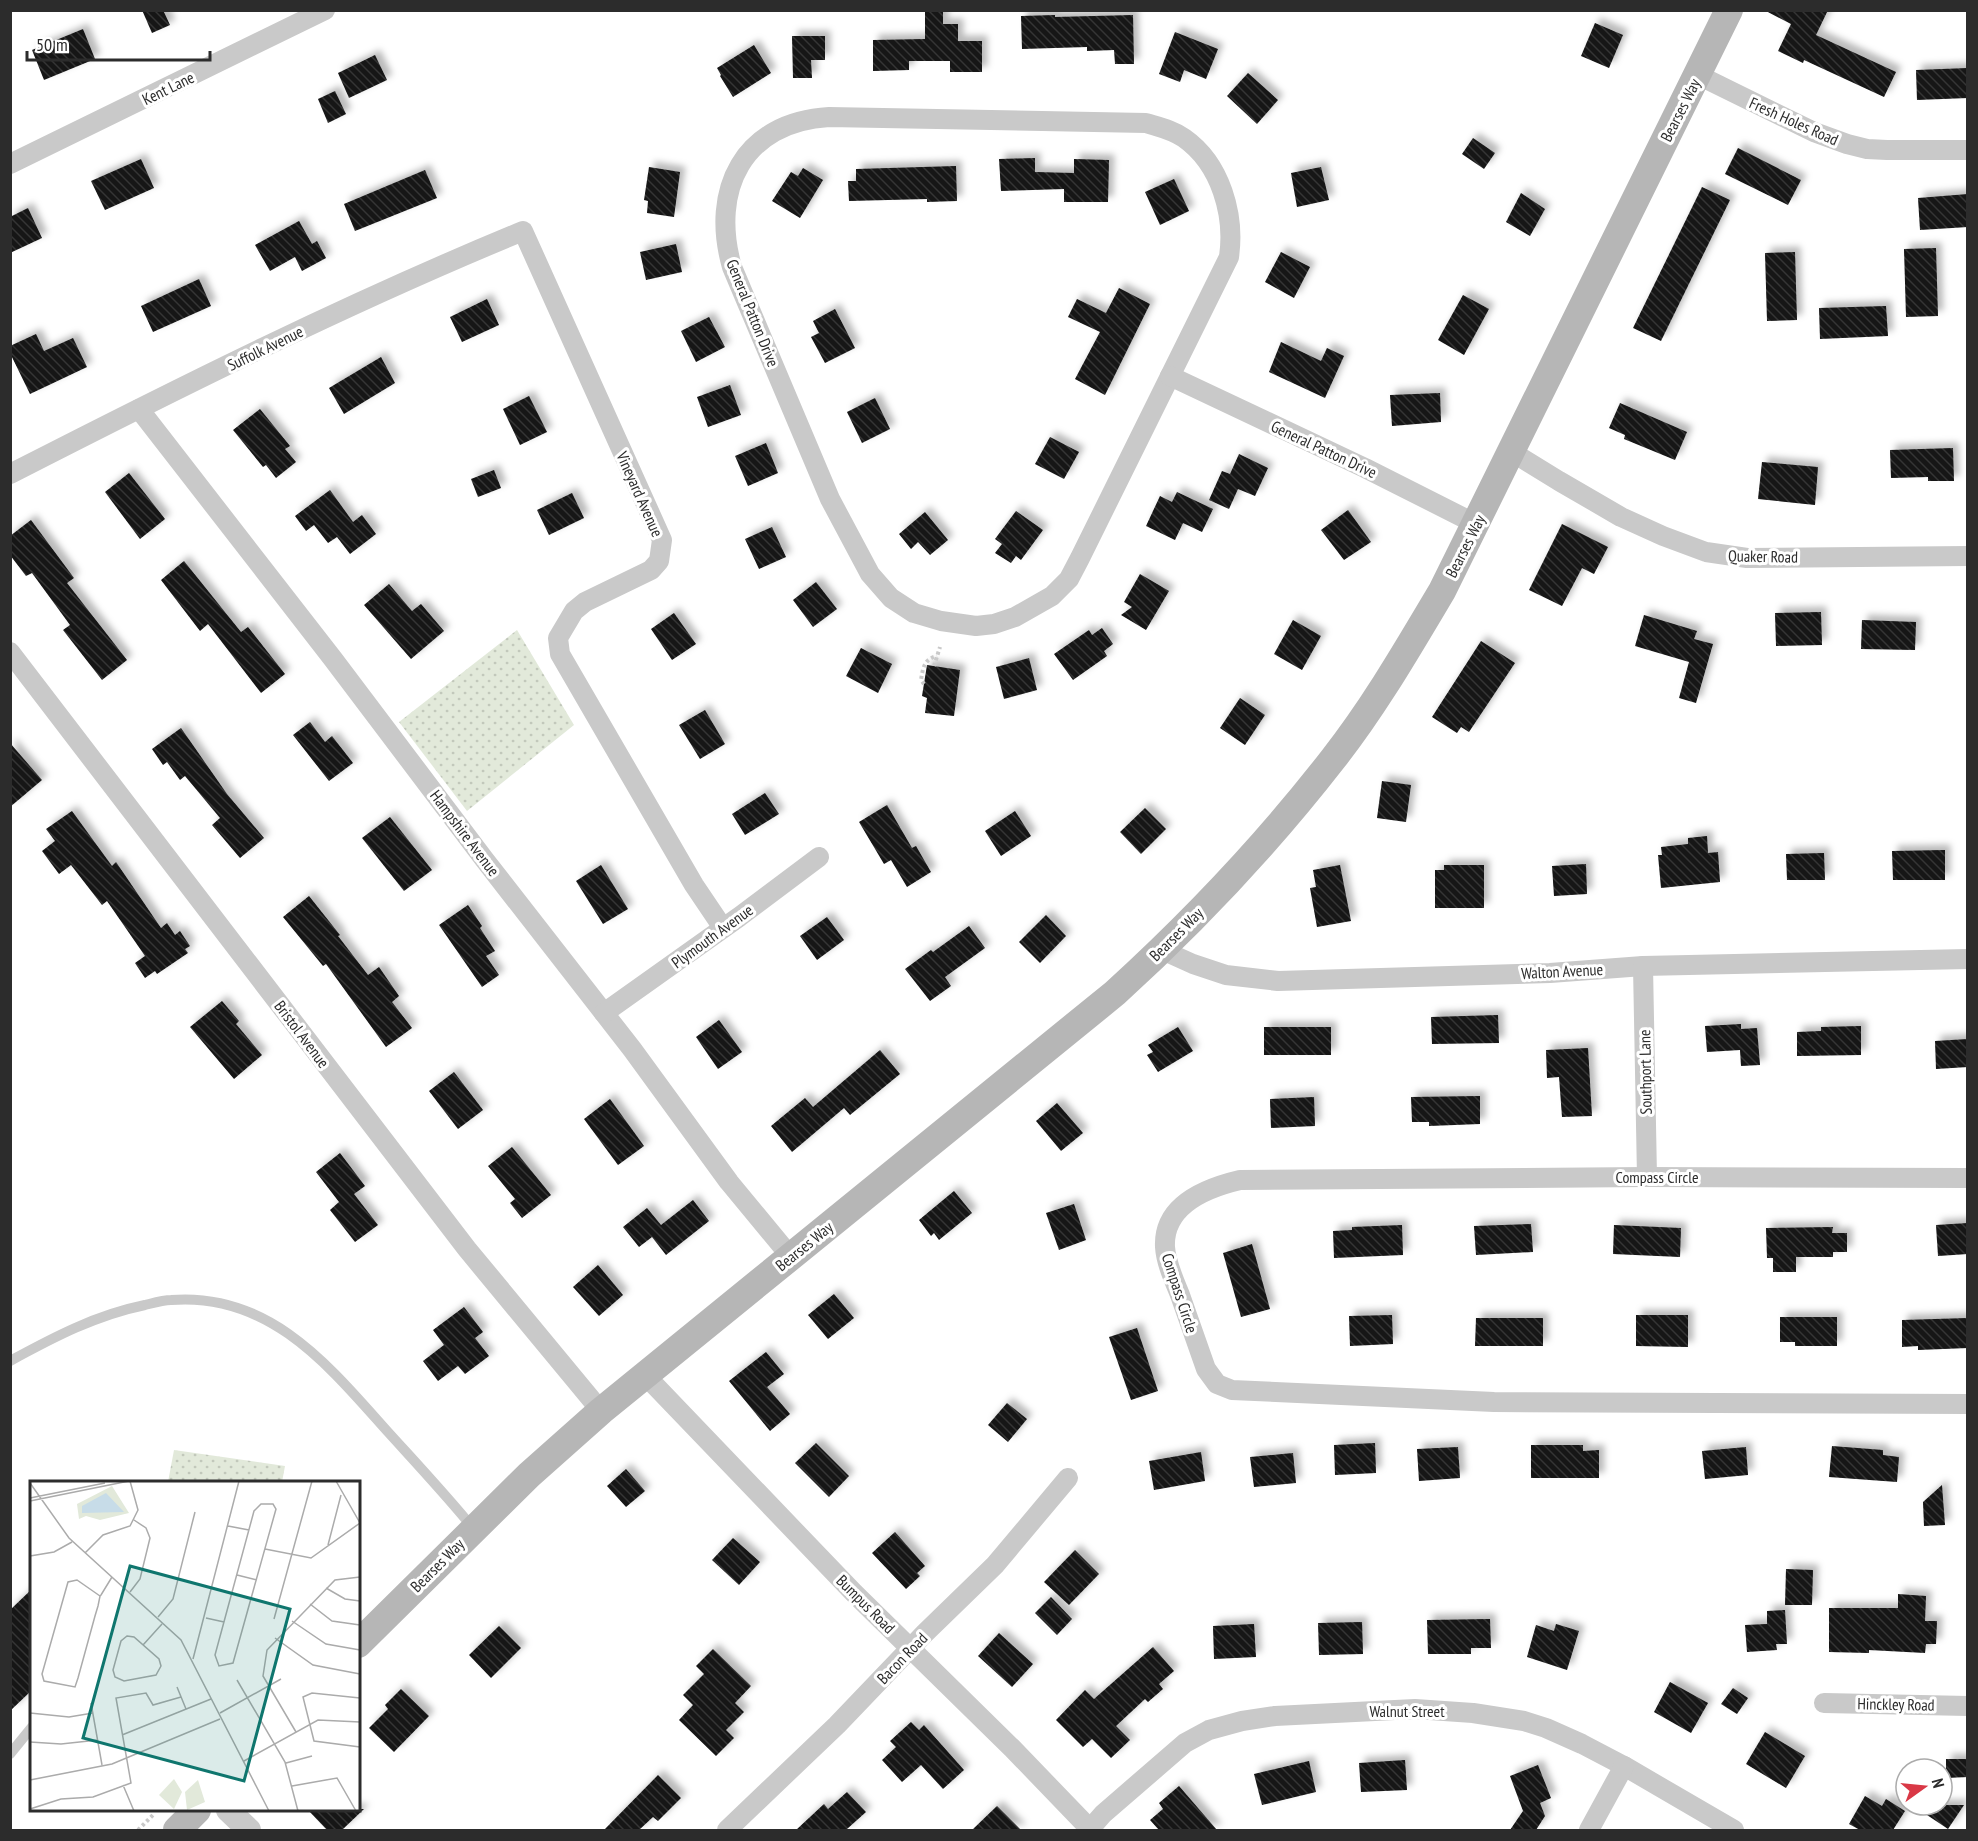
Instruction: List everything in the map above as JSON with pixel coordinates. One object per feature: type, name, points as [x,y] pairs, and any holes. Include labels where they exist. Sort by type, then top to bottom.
[{"type":"main road","name":"Bearses Way","points":[[360,1642],[529,1475],[601,1411],[1074,1027],[1162,950],[1280,824],[1333,759],[1400,661],[1442,591],[1729,10]]},
{"type":"main road","points":[[177,1830],[195,1811]]},
{"type":"street","name":"Kent Lane","points":[[13,157],[291,18],[326,10]]},
{"type":"street","name":"Fresh Holes Road","points":[[1698,75],[1814,132],[1847,144],[1867,149],[1887,150],[1968,150]]},
{"type":"street","name":"General Patton Drive","points":[[819,117],[1146,123],[1175,132],[1198,150],[1217,178],[1225,198],[1232,237],[1229,257],[1170,376],[1069,579],[1052,596],[1015,617],[994,624],[976,626],[957,624],[914,613],[891,598],[870,574],[830,500],[732,267],[726,247],[725,229],[728,194],[734,177],[756,145],[769,133],[785,125],[819,117]]},
{"type":"street","name":"Suffolk Avenue","points":[[10,474],[140,409],[429,271],[523,231]]},
{"type":"street","name":"Vineyard Avenue","points":[[523,231],[662,540],[659,561],[651,570],[585,602],[574,610],[558,638],[560,654],[694,885],[723,928]]},
{"type":"street","name":"General Patton Drive","points":[[1170,376],[1365,468],[1476,524]]},
{"type":"street","name":"Hampshire Avenue","points":[[140,409],[604,1013],[729,1182],[791,1257]]},
{"type":"street","name":"Quaker Road","points":[[1512,452],[1622,517],[1706,552],[1747,558],[1968,556]]},
{"type":"street","name":"Bristol Avenue","points":[[10,652],[460,1240],[601,1411]]},
{"type":"street","name":"Plymouth Avenue","points":[[604,1013],[819,857]]},
{"type":"street","name":"Walton Avenue","points":[[1162,950],[1226,975],[1278,981],[1550,973],[1643,966],[1968,959]]},
{"type":"street","name":"Southport Lane","points":[[1643,966],[1647,1177]]},
{"type":"street","name":"Compass Circle","points":[[1968,1178],[1647,1177],[1240,1180],[1211,1188],[1185,1203],[1174,1214],[1168,1226],[1165,1249],[1206,1369],[1217,1384],[1232,1390],[1494,1402],[1968,1404]]},
{"type":"street","name":"Bumpus Road","points":[[644,1374],[854,1593],[1012,1748],[1090,1830]]},
{"type":"street","name":"Bacon Road","points":[[727,1830],[837,1725],[910,1648],[994,1565],[1068,1478]]},
{"type":"street","name":"Hinckley Road","points":[[1824,1703],[1968,1706]]},
{"type":"street","name":"Walnut Street","points":[[1090,1830],[1103,1814],[1185,1743],[1209,1730],[1275,1716],[1415,1709],[1473,1713],[1524,1721],[1546,1728],[1624,1766],[1734,1830]]},
{"type":"street","points":[[1589,1830],[1624,1766]]},
{"type":"street","points":[[230,1811],[249,1830]]},
{"type":"lane","points":[[10,1361],[92,1319],[126,1309],[171,1300],[200,1300],[230,1304],[264,1319],[308,1347],[335,1372],[474,1528]]},
{"type":"lane","points":[[10,1754],[30,1729]]},
{"type":"path","points":[[934,666],[940,647]]},
{"type":"path","points":[[924,684],[921,680],[926,661],[937,656]]},
{"type":"path","points":[[138,1830],[157,1811]]},
{"type":"green space","points":[[517,630],[574,725],[467,811],[399,722]]},
{"type":"green space","points":[[174,1450],[285,1466],[282,1481],[168,1481]]},
{"type":"building","points":[[142,10],[163,10],[170,25],[152,33]]},
{"type":"building","points":[[925,10],[943,10],[943,24],[958,24],[958,41],[982,41],[982,72],[950,72],[950,61],[909,61],[909,70],[873,71],[873,40],[925,39]]},
{"type":"building","points":[[1764,10],[1828,10],[1816,35],[1896,72],[1884,97],[1804,60],[1803,63],[1778,51],[1791,24]]},
{"type":"building","points":[[1055,15],[1055,17],[1133,15],[1134,64],[1115,64],[1114,50],[1087,51],[1087,47],[1022,49],[1021,16]]},
{"type":"building","points":[[1595,23],[1623,35],[1609,68],[1581,56]]},
{"type":"building","points":[[83,29],[95,59],[44,80],[32,50]]},
{"type":"building","points":[[1175,32],[1218,49],[1206,79],[1184,70],[1180,82],[1159,74]]},
{"type":"building","points":[[792,36],[825,36],[825,60],[811,60],[812,78],[793,78]]},
{"type":"building","points":[[754,45],[771,73],[733,97],[717,68]]},
{"type":"building","points":[[375,55],[387,80],[349,98],[338,73]]},
{"type":"building","points":[[1968,68],[1968,98],[1917,100],[1916,70]]},
{"type":"building","points":[[1248,73],[1278,100],[1257,124],[1227,96]]},
{"type":"building","points":[[335,91],[346,114],[328,123],[318,99]]},
{"type":"building","points":[[1473,138],[1495,153],[1484,169],[1462,154]]},
{"type":"building","points":[[1738,148],[1801,180],[1788,205],[1725,174]]},
{"type":"building","points":[[1035,158],[1035,172],[1074,173],[1074,159],[1109,160],[1108,202],[1064,202],[1064,189],[1001,191],[999,159]]},
{"type":"building","points":[[141,159],[154,188],[105,210],[91,181]]},
{"type":"building","points":[[956,166],[957,201],[927,202],[927,199],[849,201],[848,181],[856,181],[856,169]]},
{"type":"building","points":[[649,167],[680,172],[674,217],[647,213],[648,201],[644,200]]},
{"type":"building","points":[[1321,167],[1329,200],[1297,207],[1291,173]]},
{"type":"building","points":[[803,168],[823,180],[800,218],[772,201],[791,172],[798,176]]},
{"type":"building","points":[[425,170],[437,198],[355,231],[344,204]]},
{"type":"building","points":[[1174,179],[1189,211],[1160,225],[1145,192]]},
{"type":"building","points":[[1702,187],[1730,200],[1661,341],[1633,328]]},
{"type":"building","points":[[1521,193],[1545,209],[1530,236],[1506,222]]},
{"type":"building","points":[[1968,194],[1968,227],[1920,230],[1918,198]]},
{"type":"building","points":[[28,208],[42,238],[10,253],[10,217]]},
{"type":"building","points":[[299,221],[312,244],[317,241],[326,258],[302,271],[295,257],[270,271],[255,245]]},
{"type":"building","points":[[676,244],[682,272],[646,280],[640,252]]},
{"type":"building","points":[[1936,248],[1938,316],[1906,317],[1904,249]]},
{"type":"building","points":[[1281,252],[1310,267],[1294,298],[1265,282]]},
{"type":"building","points":[[1795,252],[1797,320],[1767,321],[1765,253]]},
{"type":"building","points":[[199,279],[211,306],[153,332],[141,306]]},
{"type":"building","points":[[1119,288],[1150,304],[1105,395],[1075,379],[1100,332],[1068,317],[1077,299],[1106,313]]},
{"type":"building","points":[[1463,295],[1489,309],[1464,355],[1438,340]]},
{"type":"building","points":[[487,299],[499,325],[462,342],[450,317]]},
{"type":"building","points":[[1886,306],[1888,336],[1820,339],[1819,308]]},
{"type":"building","points":[[835,309],[855,348],[825,363],[811,337],[819,333],[813,321]]},
{"type":"building","points":[[709,317],[725,347],[696,362],[681,331]]},
{"type":"building","points":[[36,334],[44,351],[73,338],[87,367],[30,394],[10,353],[10,346]]},
{"type":"building","points":[[1281,342],[1321,361],[1327,348],[1344,356],[1325,398],[1269,372]]},
{"type":"building","points":[[381,357],[395,383],[344,414],[329,388]]},
{"type":"building","points":[[730,385],[741,415],[708,427],[697,397]]},
{"type":"building","points":[[1440,393],[1441,422],[1392,426],[1390,395]]},
{"type":"building","points":[[529,396],[547,432],[520,445],[503,409]]},
{"type":"building","points":[[875,398],[890,429],[862,443],[847,412]]},
{"type":"building","points":[[1620,403],[1687,432],[1675,460],[1624,439],[1625,435],[1609,428]]},
{"type":"building","points":[[260,409],[290,446],[285,449],[296,462],[276,478],[266,465],[263,467],[233,430]]},
{"type":"building","points":[[1050,437],[1079,452],[1064,479],[1035,464]]},
{"type":"building","points":[[766,443],[778,473],[748,486],[735,456]]},
{"type":"building","points":[[1953,448],[1954,481],[1928,481],[1928,477],[1891,478],[1890,450]]},
{"type":"building","points":[[1239,454],[1268,468],[1255,496],[1238,489],[1229,509],[1209,500],[1222,471],[1230,474]]},
{"type":"building","points":[[1762,462],[1818,467],[1815,505],[1758,499]]},
{"type":"building","points":[[494,470],[501,488],[478,497],[471,479]]},
{"type":"building","points":[[129,473],[165,519],[140,539],[105,492]]},
{"type":"building","points":[[330,490],[353,522],[362,515],[376,534],[350,554],[337,537],[328,543],[314,525],[306,531],[295,516]]},
{"type":"building","points":[[1177,492],[1213,509],[1202,532],[1183,523],[1175,540],[1146,526],[1160,496],[1172,502]]},
{"type":"building","points":[[572,493],[584,518],[549,535],[537,510]]},
{"type":"building","points":[[1348,510],[1371,542],[1344,560],[1321,530]]},
{"type":"building","points":[[1016,511],[1043,530],[1021,560],[1016,556],[1011,563],[995,553],[1002,544],[995,539]]},
{"type":"building","points":[[925,512],[948,540],[930,555],[918,542],[911,549],[899,534]]},
{"type":"building","points":[[31,520],[74,578],[67,583],[127,660],[102,680],[63,630],[70,625],[32,573],[26,576],[10,555],[10,536]]},
{"type":"building","points":[[1562,524],[1608,547],[1594,574],[1582,568],[1562,606],[1529,590]]},
{"type":"building","points":[[772,527],[786,557],[759,569],[745,539]]},
{"type":"building","points":[[184,561],[241,632],[248,627],[285,674],[261,693],[208,624],[200,631],[161,580]]},
{"type":"building","points":[[1140,574],[1169,591],[1146,630],[1121,615],[1132,607],[1124,602]]},
{"type":"building","points":[[816,582],[837,609],[813,627],[793,600]]},
{"type":"building","points":[[389,584],[412,611],[421,604],[444,631],[411,659],[364,605]]},
{"type":"building","points":[[1821,612],[1822,645],[1776,646],[1775,613]]},
{"type":"building","points":[[674,613],[696,644],[672,660],[651,629]]},
{"type":"building","points":[[1644,615],[1697,631],[1694,639],[1713,644],[1696,703],[1679,698],[1689,662],[1635,646]]},
{"type":"building","points":[[1293,620],[1321,636],[1302,670],[1274,654]]},
{"type":"building","points":[[1862,620],[1916,622],[1915,650],[1861,649]]},
{"type":"building","points":[[1102,628],[1113,644],[1104,651],[1107,656],[1073,680],[1054,654],[1089,630],[1092,635]]},
{"type":"building","points":[[1481,641],[1515,663],[1469,732],[1461,727],[1457,733],[1432,717]]},
{"type":"building","points":[[861,648],[892,664],[878,693],[846,676]]},
{"type":"building","points":[[1029,658],[1037,690],[1004,699],[996,667]]},
{"type":"building","points":[[927,665],[960,670],[954,716],[925,713],[927,698],[922,696]]},
{"type":"building","points":[[1240,698],[1265,715],[1245,745],[1220,728]]},
{"type":"building","points":[[705,710],[725,744],[700,759],[679,725]]},
{"type":"building","points":[[310,722],[325,742],[332,736],[353,763],[329,781],[293,735]]},
{"type":"building","points":[[181,728],[227,794],[264,838],[240,858],[212,825],[220,818],[185,776],[180,780],[167,762],[163,765],[152,749]]},
{"type":"building","points":[[10,743],[42,780],[10,807]]},
{"type":"building","points":[[1382,781],[1411,785],[1406,822],[1377,818]]},
{"type":"building","points":[[765,793],[779,814],[745,835],[732,814]]},
{"type":"building","points":[[887,805],[912,848],[916,846],[931,872],[907,887],[891,860],[884,864],[859,822]]},
{"type":"building","points":[[1145,808],[1166,829],[1141,854],[1120,832]]},
{"type":"building","points":[[72,811],[112,866],[116,862],[161,928],[167,923],[175,935],[180,931],[190,946],[185,949],[188,953],[157,974],[155,971],[145,978],[135,963],[145,956],[107,901],[102,905],[71,865],[59,874],[42,851],[55,841],[46,829]]},
{"type":"building","points":[[1015,811],[1031,836],[1001,856],[985,831]]},
{"type":"building","points":[[390,817],[432,870],[404,891],[362,838]]},
{"type":"building","points":[[1707,836],[1708,853],[1718,852],[1720,882],[1661,888],[1658,855],[1662,855],[1661,847],[1688,844],[1688,838]]},
{"type":"building","points":[[1945,850],[1945,880],[1893,880],[1892,851]]},
{"type":"building","points":[[1824,853],[1825,880],[1787,880],[1786,854]]},
{"type":"building","points":[[1586,864],[1587,894],[1554,896],[1552,866]]},
{"type":"building","points":[[601,865],[628,909],[603,924],[576,881]]},
{"type":"building","points":[[1340,865],[1351,921],[1317,927],[1310,888],[1316,887],[1313,870]]},
{"type":"building","points":[[1444,865],[1484,865],[1484,908],[1435,908],[1435,870],[1444,870]]},
{"type":"building","points":[[309,896],[368,975],[379,967],[399,996],[392,1002],[412,1028],[386,1047],[326,964],[323,966],[283,917]]},
{"type":"building","points":[[468,905],[495,951],[486,956],[499,975],[482,987],[439,925]]},
{"type":"building","points":[[1046,915],[1066,936],[1040,963],[1019,942]]},
{"type":"building","points":[[827,917],[844,940],[817,960],[800,936]]},
{"type":"building","points":[[969,926],[985,948],[945,977],[951,986],[930,1001],[905,969]]},
{"type":"building","points":[[222,1001],[239,1021],[236,1024],[262,1055],[234,1079],[190,1027]]},
{"type":"building","points":[[1498,1015],[1499,1043],[1432,1044],[1431,1017]]},
{"type":"building","points":[[719,1020],[742,1052],[718,1069],[696,1037]]},
{"type":"building","points":[[1741,1024],[1741,1029],[1757,1028],[1760,1065],[1741,1066],[1740,1050],[1707,1052],[1705,1026]]},
{"type":"building","points":[[1861,1026],[1861,1055],[1797,1056],[1797,1032],[1821,1031],[1821,1027]]},
{"type":"building","points":[[1178,1027],[1193,1051],[1158,1072],[1147,1055],[1153,1052],[1148,1045]]},
{"type":"building","points":[[1264,1027],[1331,1027],[1331,1055],[1264,1055]]},
{"type":"building","points":[[1968,1039],[1968,1067],[1936,1069],[1935,1041]]},
{"type":"building","points":[[1588,1048],[1592,1116],[1562,1117],[1559,1077],[1547,1078],[1546,1050]]},
{"type":"building","points":[[880,1050],[900,1074],[850,1115],[844,1108],[792,1152],[771,1126],[805,1098],[813,1107]]},
{"type":"building","points":[[454,1072],[483,1110],[458,1129],[429,1091]]},
{"type":"building","points":[[1480,1096],[1480,1124],[1429,1126],[1429,1122],[1412,1122],[1411,1097]]},
{"type":"building","points":[[1314,1097],[1315,1126],[1271,1128],[1270,1099]]},
{"type":"building","points":[[610,1099],[644,1146],[618,1165],[584,1119]]},
{"type":"building","points":[[1057,1103],[1083,1133],[1061,1151],[1036,1121]]},
{"type":"building","points":[[512,1147],[551,1195],[522,1218],[510,1203],[515,1199],[488,1166]]},
{"type":"building","points":[[340,1153],[365,1186],[354,1194],[378,1225],[355,1242],[330,1210],[339,1202],[316,1172]]},
{"type":"building","points":[[954,1191],[972,1213],[939,1240],[934,1233],[931,1236],[919,1220]]},
{"type":"building","points":[[693,1200],[709,1221],[666,1255],[652,1237],[639,1247],[623,1227],[647,1208],[661,1225]]},
{"type":"building","points":[[1074,1204],[1086,1240],[1059,1250],[1046,1213]]},
{"type":"building","points":[[1968,1223],[1968,1254],[1938,1256],[1936,1225]]},
{"type":"building","points":[[1531,1224],[1533,1252],[1476,1255],[1474,1226]]},
{"type":"building","points":[[1402,1225],[1403,1255],[1334,1258],[1333,1231],[1352,1230],[1352,1227]]},
{"type":"building","points":[[1614,1225],[1681,1228],[1680,1257],[1613,1254]]},
{"type":"building","points":[[1833,1227],[1832,1233],[1847,1233],[1847,1252],[1833,1252],[1833,1257],[1796,1257],[1796,1272],[1773,1272],[1773,1258],[1767,1258],[1766,1228]]},
{"type":"building","points":[[1252,1244],[1270,1309],[1241,1317],[1223,1253]]},
{"type":"building","points":[[598,1265],[623,1295],[599,1316],[573,1287]]},
{"type":"building","points":[[834,1294],[854,1318],[828,1339],[808,1315]]},
{"type":"building","points":[[464,1307],[483,1332],[475,1338],[489,1356],[465,1374],[458,1366],[438,1381],[423,1361],[444,1345],[433,1330]]},
{"type":"building","points":[[1392,1315],[1393,1344],[1350,1346],[1349,1316]]},
{"type":"building","points":[[1636,1315],[1688,1315],[1688,1347],[1636,1346]]},
{"type":"building","points":[[1780,1317],[1837,1317],[1837,1346],[1795,1346],[1795,1342],[1780,1342]]},
{"type":"building","points":[[1476,1318],[1543,1318],[1543,1346],[1475,1346]]},
{"type":"building","points":[[1968,1318],[1968,1348],[1918,1350],[1918,1346],[1902,1347],[1902,1320]]},
{"type":"building","points":[[1137,1328],[1158,1391],[1131,1400],[1109,1337]]},
{"type":"building","points":[[766,1352],[784,1374],[767,1387],[790,1414],[770,1431],[729,1381]]},
{"type":"building","points":[[1007,1403],[1027,1419],[1008,1442],[988,1425]]},
{"type":"building","points":[[816,1443],[849,1476],[829,1497],[795,1463]]},
{"type":"building","points":[[1375,1443],[1376,1473],[1335,1475],[1334,1445]]},
{"type":"building","points":[[1531,1445],[1583,1445],[1583,1451],[1599,1450],[1599,1478],[1531,1478]]},
{"type":"building","points":[[1832,1446],[1883,1450],[1883,1455],[1899,1457],[1897,1482],[1829,1477]]},
{"type":"building","points":[[1458,1447],[1460,1478],[1419,1481],[1417,1449]]},
{"type":"building","points":[[1746,1447],[1748,1475],[1705,1479],[1702,1451]]},
{"type":"building","points":[[1201,1452],[1205,1481],[1154,1490],[1149,1461]]},
{"type":"building","points":[[1293,1453],[1296,1483],[1254,1487],[1250,1457]]},
{"type":"building","points":[[626,1469],[645,1491],[626,1507],[607,1486]]},
{"type":"building","points":[[1942,1485],[1945,1525],[1924,1526],[1923,1502]]},
{"type":"building","points":[[895,1532],[925,1566],[917,1573],[920,1576],[906,1589],[872,1553]]},
{"type":"building","points":[[733,1538],[760,1562],[739,1585],[712,1560]]},
{"type":"building","points":[[1075,1550],[1099,1574],[1069,1605],[1044,1582]]},
{"type":"building","points":[[1786,1569],[1813,1570],[1812,1605],[1785,1605]]},
{"type":"building","points":[[30,1591],[30,1692],[10,1711],[10,1610]]},
{"type":"building","points":[[1898,1594],[1926,1596],[1925,1621],[1937,1621],[1936,1644],[1926,1644],[1925,1653],[1869,1650],[1869,1653],[1829,1652],[1829,1608],[1898,1608]]},
{"type":"building","points":[[1051,1597],[1072,1619],[1057,1635],[1035,1613]]},
{"type":"building","points":[[1785,1610],[1787,1644],[1776,1644],[1777,1650],[1747,1652],[1745,1625],[1767,1624],[1767,1611]]},
{"type":"building","points":[[1490,1619],[1491,1648],[1471,1648],[1471,1654],[1428,1654],[1427,1620]]},
{"type":"building","points":[[1362,1622],[1363,1654],[1319,1655],[1318,1623]]},
{"type":"building","points":[[1254,1624],[1256,1657],[1214,1659],[1213,1626]]},
{"type":"building","points":[[1556,1624],[1579,1631],[1567,1670],[1527,1657],[1536,1625],[1554,1631]]},
{"type":"building","points":[[499,1626],[521,1648],[491,1678],[469,1655]]},
{"type":"building","points":[[999,1633],[1033,1664],[1012,1687],[978,1656]]},
{"type":"building","points":[[1153,1647],[1174,1671],[1159,1684],[1163,1689],[1148,1702],[1145,1699],[1116,1726],[1130,1740],[1111,1758],[1092,1739],[1083,1747],[1056,1720],[1085,1690],[1094,1699]]},
{"type":"building","points":[[713,1649],[751,1686],[735,1703],[744,1712],[726,1730],[734,1738],[716,1756],[679,1720],[693,1705],[683,1695],[704,1674],[696,1666]]},
{"type":"building","points":[[1670,1682],[1708,1703],[1691,1733],[1654,1712]]},
{"type":"building","points":[[1733,1688],[1748,1698],[1737,1714],[1721,1704]]},
{"type":"building","points":[[401,1689],[429,1716],[394,1752],[369,1728],[388,1709],[385,1705]]},
{"type":"building","points":[[911,1722],[919,1730],[924,1725],[964,1770],[943,1789],[921,1765],[902,1782],[882,1760],[896,1747],[890,1741]]},
{"type":"building","points":[[1765,1732],[1805,1756],[1786,1788],[1746,1764]]},
{"type":"building","points":[[1954,1759],[1968,1759],[1968,1777],[1954,1778]]},
{"type":"building","points":[[1405,1760],[1407,1790],[1361,1792],[1359,1763]]},
{"type":"building","points":[[1309,1761],[1316,1792],[1262,1805],[1254,1774]]},
{"type":"building","points":[[1538,1765],[1551,1798],[1540,1803],[1545,1816],[1536,1830],[1510,1830],[1523,1811],[1510,1776]]},
{"type":"building","points":[[658,1775],[681,1798],[658,1821],[653,1817],[639,1830],[604,1830]]},
{"type":"building","points":[[1179,1786],[1217,1830],[1159,1830],[1150,1820],[1163,1809],[1159,1803]]},
{"type":"building","points":[[847,1792],[866,1812],[847,1829],[849,1830],[796,1830],[824,1804],[828,1809]]},
{"type":"building","points":[[1865,1796],[1882,1806],[1886,1799],[1894,1804],[1894,1817],[1901,1817],[1893,1830],[1860,1830],[1849,1824]]},
{"type":"building","points":[[1954,1805],[1964,1805],[1948,1829],[1930,1817],[1954,1817]]},
{"type":"building","points":[[997,1806],[1021,1830],[972,1830]]},
{"type":"building","points":[[364,1809],[342,1830],[327,1830],[309,1811],[360,1811]]}]
